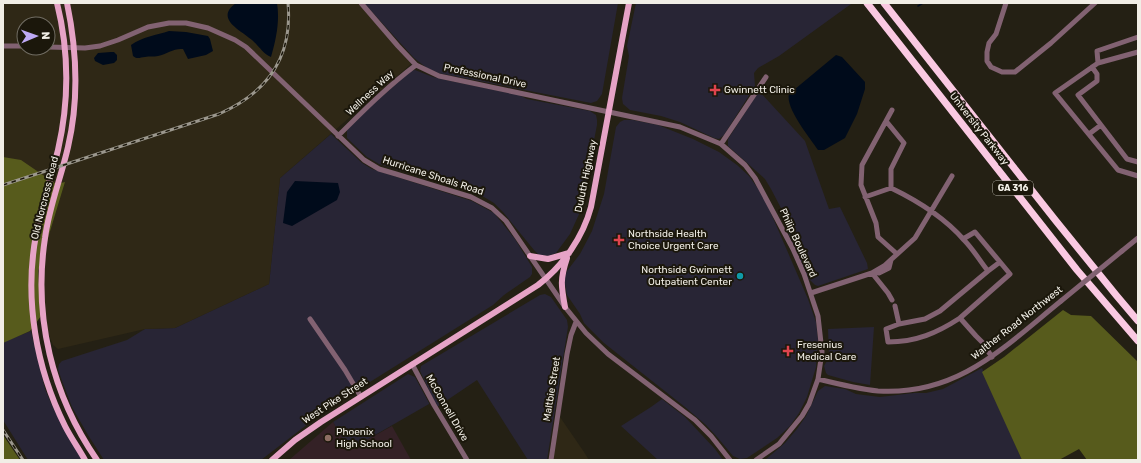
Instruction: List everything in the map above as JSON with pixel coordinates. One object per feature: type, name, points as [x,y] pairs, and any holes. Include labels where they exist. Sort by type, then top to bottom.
[{"type":"highway","name":"University Parkway","points":[[867,3],[1072,264],[1138,341]]},
{"type":"highway","name":"University Parkway","points":[[884,3],[1056,221],[1138,321]]},
{"type":"main road","name":"Old Norcross Road","points":[[57,3],[65,48],[66,97],[63,126],[58,150],[44,197],[35,237],[32,270],[32,300],[36,338],[48,384],[66,427],[85,460]]},
{"type":"main road","name":"Old Norcross Road","points":[[67,3],[74,48],[76,85],[72,131],[46,231],[42,260],[41,294],[46,337],[55,375],[73,421],[97,460]]},
{"type":"main road","name":"Duluth Highway","points":[[412,364],[546,279],[569,253],[580,234],[590,210],[629,3]]},
{"type":"main road","points":[[530,256],[551,258],[569,253]]},
{"type":"main road","points":[[565,307],[561,281],[562,273],[569,253]]},
{"type":"main road","name":"West Pike Street","points":[[272,460],[308,430],[412,364]]},
{"type":"street","name":"Professional Drive","points":[[361,3],[416,65],[439,76],[609,112]]},
{"type":"street","points":[[623,3],[628,10]]},
{"type":"street","points":[[1006,3],[996,34],[990,43],[987,52],[988,61],[991,67],[1002,72],[1015,72],[1051,43],[1094,3]]},
{"type":"street","name":"Hurricane Shoals Road","points":[[56,47],[87,48],[103,45],[148,27],[159,24],[178,23],[208,28],[246,46],[359,156],[379,169],[467,195],[486,204],[506,221],[565,307],[595,343],[695,420],[732,460]]},
{"type":"street","points":[[1098,63],[1096,51],[1138,37]]},
{"type":"street","points":[[3,46],[16,46]]},
{"type":"street","points":[[1138,52],[1098,63],[1055,93],[1118,170],[1138,176]]},
{"type":"street","name":"Wellness Way","points":[[338,136],[370,104],[416,65]]},
{"type":"street","points":[[1092,67],[1097,74],[1097,81],[1078,95],[1127,159],[1138,162]]},
{"type":"street","points":[[721,144],[766,77]]},
{"type":"street","points":[[892,110],[862,165],[861,185],[876,223],[878,237],[897,254]]},
{"type":"street","name":"Philip Boulevard","points":[[609,112],[680,127],[721,144],[745,165],[756,178],[793,249],[811,293],[821,331],[822,352],[818,379],[809,404],[794,427],[779,444],[757,459]]},
{"type":"street","points":[[886,121],[904,143],[891,169],[891,188]]},
{"type":"street","points":[[1089,134],[1101,125]]},
{"type":"street","points":[[811,293],[873,272],[876,267],[889,268],[891,260],[915,238],[952,176]]},
{"type":"street","points":[[865,197],[891,188],[903,194],[944,220],[964,239],[988,271]]},
{"type":"street","points":[[964,239],[975,232],[1000,262],[1010,274],[960,318],[941,330],[920,338],[888,342],[886,329],[899,324],[924,319],[940,311],[1000,262]]},
{"type":"street","name":"Walther Road Northwest","points":[[818,379],[864,389],[886,391],[912,389],[953,379],[972,370],[990,358],[1138,238]]},
{"type":"street","points":[[873,272],[892,300]]},
{"type":"street","points":[[895,306],[899,324]]},
{"type":"street","points":[[960,318],[976,336],[976,339],[990,358]]},
{"type":"street","points":[[310,319],[345,370],[361,397]]},
{"type":"street","name":"Maltbie Street","points":[[551,460],[567,354],[571,335],[576,322]]},
{"type":"street","name":"McConnell Drive","points":[[412,364],[434,406],[467,460]]},
{"type":"street","points":[[752,460],[757,459]]},
{"type":"shaded area","points":[[3,3],[358,3],[411,64],[280,178],[269,284],[175,328],[145,329],[58,349],[53,345],[41,316],[38,271],[65,182],[3,195]]},
{"type":"shaded area","points":[[364,3],[618,3],[602,94],[597,101],[591,103],[438,73],[427,68],[414,58]]},
{"type":"shaded area","points":[[636,3],[851,4],[779,56],[758,68],[754,73],[755,86],[724,135],[719,139],[680,122],[661,116],[630,110],[623,104],[622,98],[629,56],[627,46]]},
{"type":"shaded area","points":[[415,70],[433,77],[519,95],[527,99],[590,111],[596,115],[597,125],[580,212],[570,234],[556,253],[549,256],[539,255],[503,212],[494,203],[484,197],[379,164],[367,157],[347,138],[347,130],[362,114],[411,71]]},
{"type":"shaded area","points":[[759,91],[805,141],[829,209],[840,207],[867,263],[868,269],[818,286],[807,277],[786,228],[782,210],[765,179],[728,146],[728,139]]},
{"type":"shaded area","points":[[624,120],[633,120],[658,125],[693,139],[719,152],[749,176],[764,197],[808,299],[816,322],[818,340],[816,367],[807,397],[790,426],[777,438],[747,458],[740,459],[733,456],[706,425],[604,343],[584,323],[580,314],[567,295],[564,279],[567,271],[580,254],[592,231],[604,194],[616,127]]},
{"type":"shaded area","points":[[331,134],[362,163],[372,169],[472,201],[494,213],[515,239],[532,267],[532,274],[530,277],[504,295],[493,305],[330,407],[261,460],[104,460],[72,407],[58,369],[59,364],[62,361],[127,340],[145,329],[175,328],[269,284],[280,178]]},
{"type":"shaded area","points":[[545,294],[551,297],[567,320],[568,327],[547,460],[528,460],[477,380],[437,407],[420,371],[421,366],[540,295]]},
{"type":"shaded area","points":[[874,327],[870,385],[853,382],[828,375],[826,373],[824,366],[829,357],[828,329]]},
{"type":"shaded area","points":[[31,331],[45,389],[61,423],[83,460],[28,460],[3,420],[3,342]]},
{"type":"shaded area","points":[[982,368],[1022,460],[765,460],[785,443],[797,429],[806,416],[818,391],[825,386],[845,389],[856,394],[880,397],[926,393],[943,389]]},
{"type":"shaded area","points":[[408,374],[415,377],[429,404],[349,450],[333,422]]},
{"type":"shaded area","points":[[662,399],[685,417],[715,449],[723,460],[658,460],[621,426]]},
{"type":"shaded area","points":[[560,417],[584,452],[589,460],[553,460]]},
{"type":"shaded area","name":"Phoenix High School","points":[[333,422],[349,450],[392,426],[411,460],[289,460]]},
{"type":"green space","points":[[3,157],[21,160],[56,184],[65,182],[38,271],[41,316],[30,331],[3,343]]},
{"type":"green space","points":[[1063,310],[1071,315],[1091,316],[1138,362],[1138,460],[1087,460],[1079,449],[1059,460],[1022,460],[982,372],[1004,357]]},
{"type":"green space","points":[[3,435],[20,460],[3,460]]},
{"type":"water","points":[[236,3],[277,3],[277,30],[271,57],[236,28],[228,19],[230,9]]},
{"type":"water","points":[[169,31],[208,36],[213,51],[206,55],[188,59],[183,49],[177,49],[156,56],[138,58],[133,56],[131,45],[135,42]]},
{"type":"water","points":[[114,52],[117,55],[117,60],[114,63],[103,65],[95,61],[94,58],[98,53]]},
{"type":"water","points":[[836,55],[842,57],[865,82],[865,89],[857,114],[845,138],[824,150],[818,150],[794,115],[789,100],[789,94]]},
{"type":"water","points":[[295,181],[338,183],[340,192],[337,200],[292,226],[283,223],[287,192]]},
{"type":"waterway","points":[[918,6],[923,3]]},
{"type":"railway","points":[[3,185],[219,114],[236,105],[251,95],[263,84],[273,71],[281,56],[286,40],[288,3]]},
{"type":"railway","points":[[3,430],[23,460]]},
{"type":"place","name":"Gwinnett Clinic","points":[[715,90]]},
{"type":"place","name":"Northside Health Choice Urgent Care","points":[[619,240]]},
{"type":"place","name":"Northside Gwinnett Outpatient Center","points":[[740,276]]},
{"type":"place","name":"Fresenius Medical Care","points":[[788,351]]},
{"type":"place","name":"Phoenix High School","points":[[328,438]]}]
